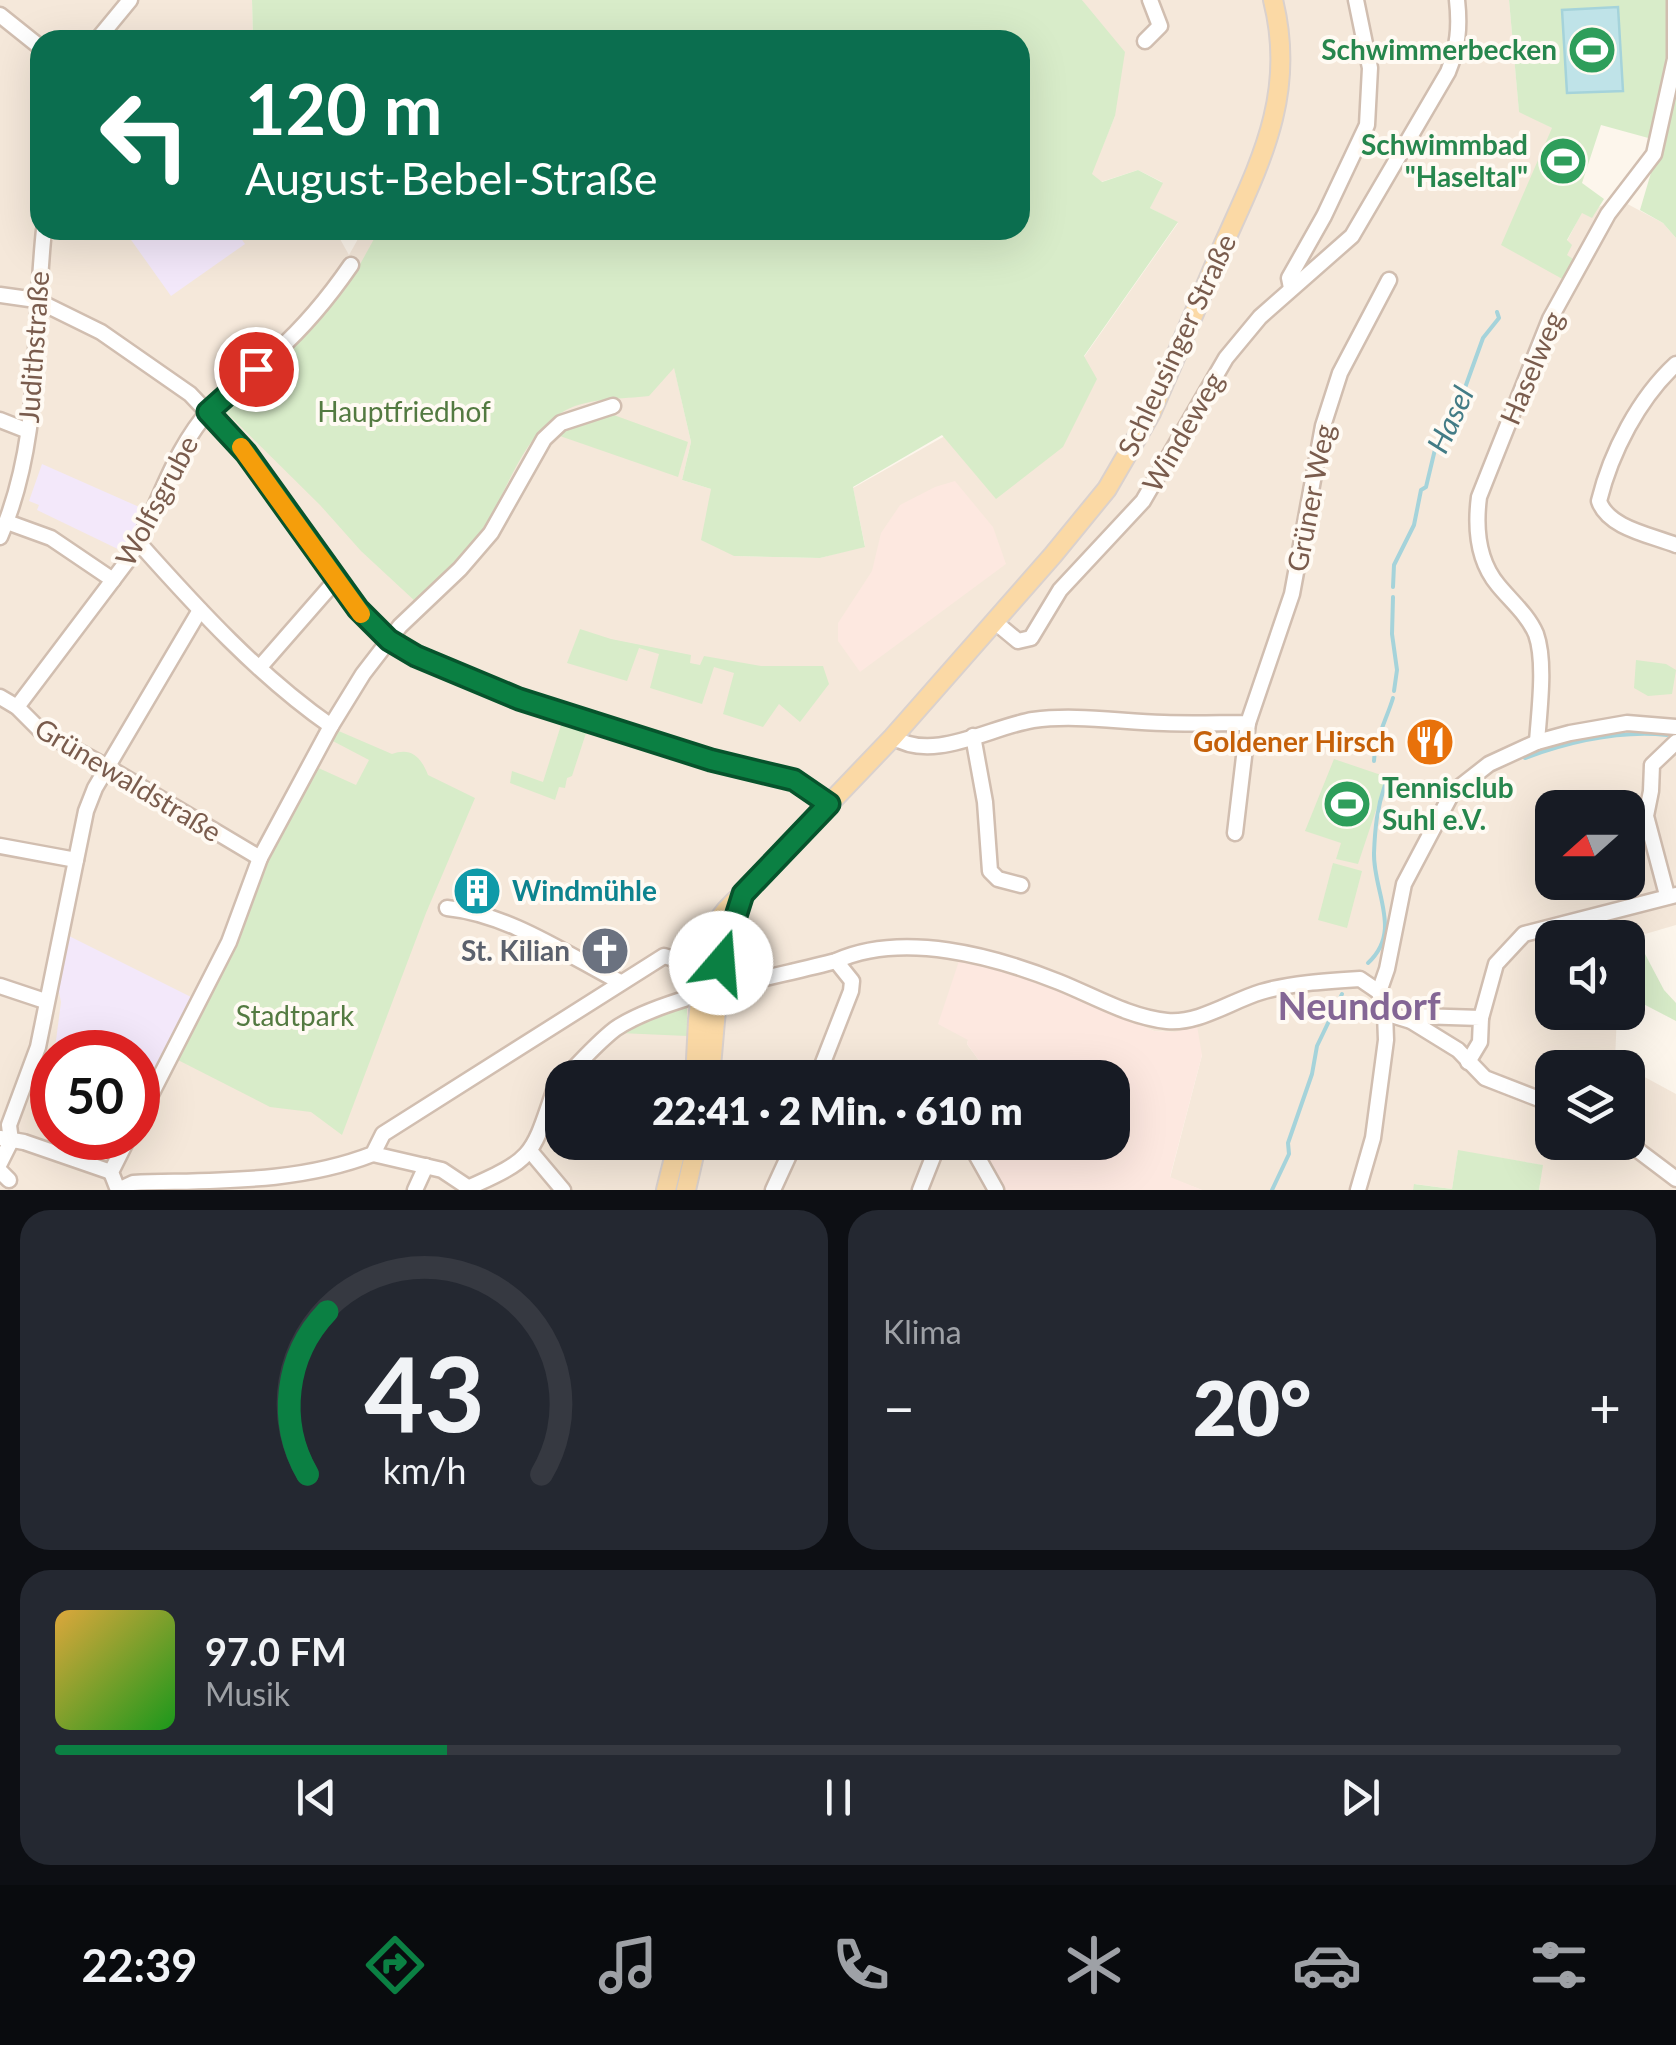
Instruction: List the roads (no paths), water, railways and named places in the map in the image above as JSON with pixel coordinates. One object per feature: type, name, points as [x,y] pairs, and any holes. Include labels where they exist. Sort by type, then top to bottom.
[{"type":"main road","name":"Schleusinger Straße","points":[[829,804],[1099,500],[1151,413],[1262,161],[1271,132],[1281,59],[1272,0]]},
{"type":"main road","points":[[699,1060],[712,964],[743,894],[829,804]]},
{"type":"main road","points":[[706,1021],[709,1060]]},
{"type":"main road","points":[[666,1190],[674,1160]]},
{"type":"main road","points":[[686,1190],[693,1160]]},
{"type":"street","points":[[105,30],[130,0]]},
{"type":"street","points":[[1144,41],[1160,26],[1150,0]]},
{"type":"street","name":"Windeweg","points":[[1291,288],[1289,278],[1324,216],[1367,125],[1370,68],[1356,0]]},
{"type":"street","name":"Windeweg","points":[[994,622],[1018,641],[1031,638],[1060,590],[1143,501],[1226,358],[1260,316],[1352,236],[1430,107],[1458,48],[1456,0]]},
{"type":"street","name":"Haselweg","points":[[1537,742],[1539,646],[1526,616],[1494,582],[1482,554],[1477,525],[1479,497],[1550,319],[1602,225],[1654,154],[1674,59],[1674,0]]},
{"type":"street","points":[[0,15],[30,39]]},
{"type":"street","name":"Judithstraße","points":[[0,537],[22,474],[34,384],[36,300],[43,240]]},
{"type":"street","name":"Wolfsgrube","points":[[16,707],[138,543],[177,454],[208,412],[305,324],[351,265]]},
{"type":"street","name":"Grüner Weg","points":[[1234,832],[1248,723],[1292,594],[1323,426],[1340,374],[1389,280]]},
{"type":"street","points":[[0,295],[36,300],[100,332],[171,380],[208,412],[246,453],[332,584],[389,640],[416,656],[519,699],[711,760],[794,780],[829,804]]},
{"type":"street","points":[[1676,364],[1641,406],[1608,470],[1599,501],[1604,514],[1614,521],[1676,545]]},
{"type":"street","points":[[160,1077],[229,942],[260,858],[331,726],[389,640],[491,534],[544,438],[560,423],[613,406]]},
{"type":"street","points":[[0,420],[28,431]]},
{"type":"street","points":[[6,522],[51,538],[113,580]]},
{"type":"street","points":[[138,543],[200,610],[306,708],[331,726]]},
{"type":"street","points":[[260,666],[332,584]]},
{"type":"street","points":[[0,1163],[38,1048],[44,1002],[86,810],[200,610]]},
{"type":"street","name":"Grünewaldstraße","points":[[0,697],[40,731],[260,858]]},
{"type":"street","points":[[893,736],[905,744],[927,748],[1033,720],[1057,718],[1165,724],[1248,723]]},
{"type":"street","points":[[1358,1190],[1377,1110],[1386,1040],[1385,1012],[1379,992],[1404,884],[1452,793],[1489,764],[1570,732],[1627,724],[1676,727]]},
{"type":"street","points":[[973,736],[985,802],[990,871],[998,879],[1021,885]]},
{"type":"street","points":[[1468,1062],[1480,1042],[1481,1018],[1496,964],[1524,934],[1671,895],[1646,816],[1652,791],[1652,764],[1676,742]]},
{"type":"street","points":[[0,846],[76,860]]},
{"type":"street","points":[[447,908],[472,910],[515,928],[620,982]]},
{"type":"street","points":[[584,1060],[616,1029],[638,1017],[712,993],[876,950],[945,950],[1056,981],[1118,1008],[1170,1021],[1189,1019],[1264,991],[1360,979],[1379,992]]},
{"type":"street","points":[[373,1154],[383,1134],[620,982],[664,956],[674,959]]},
{"type":"street","points":[[823,1060],[852,981],[836,961]]},
{"type":"street","points":[[0,986],[44,1002]]},
{"type":"street","points":[[1385,1012],[1411,1021],[1458,1050],[1485,1078],[1535,1097]]},
{"type":"street","points":[[1411,1021],[1418,1016],[1481,1018]]},
{"type":"street","points":[[7,1135],[110,1172],[118,1190],[133,1183],[257,1180],[350,1163],[373,1154],[454,1174],[471,1189],[514,1167],[531,1152],[545,1115]]},
{"type":"street","points":[[531,1152],[563,1190]]},
{"type":"street","points":[[1645,1156],[1676,1179]]},
{"type":"street","points":[[110,1172],[116,1160]]},
{"type":"street","points":[[773,1190],[786,1160]]},
{"type":"street","points":[[920,1190],[932,1160]]},
{"type":"street","points":[[979,1160],[996,1190]]},
{"type":"street","points":[[415,1190],[426,1166]]},
{"type":"water","name":"Schwimmerbecken","points":[[1618,7],[1623,91],[1567,93],[1562,10]]},
{"type":"waterway","name":"Hasel","points":[[1393,587],[1394,565],[1414,525],[1437,441],[1449,432],[1483,338],[1499,318],[1497,312]]},
{"type":"waterway","name":"Hasel","points":[[1393,597],[1392,634],[1397,670],[1394,691]]},
{"type":"waterway","name":"Hasel","points":[[1374,761],[1393,698]]},
{"type":"waterway","points":[[1525,758],[1595,738],[1667,735]]},
{"type":"waterway","name":"Hasel","points":[[1368,963],[1384,938],[1384,911],[1374,853],[1385,785]]},
{"type":"waterway","name":"Hasel","points":[[1272,1190],[1289,1154],[1288,1143],[1312,1074],[1317,1046],[1342,994]]},
{"type":"place","name":"Schwimmerbecken","points":[[1592,50]]},
{"type":"place","name":"Schwimmbad \"Haseltal\"","points":[[1563,161]]},
{"type":"place","name":"Goldener Hirsch","points":[[1430,742]]},
{"type":"place","name":"Tennisclub Suhl e.V.","points":[[1347,804]]},
{"type":"place","name":"Windmühle","points":[[477,891]]},
{"type":"place","name":"St. Kilian","points":[[605,951]]},
{"type":"district","name":"Neundorf","points":[[1359,1007]]},
{"type":"park label","name":"Hauptfriedhof","points":[[404,412]]},
{"type":"park label","name":"Stadtpark","points":[[295,1016]]}]
